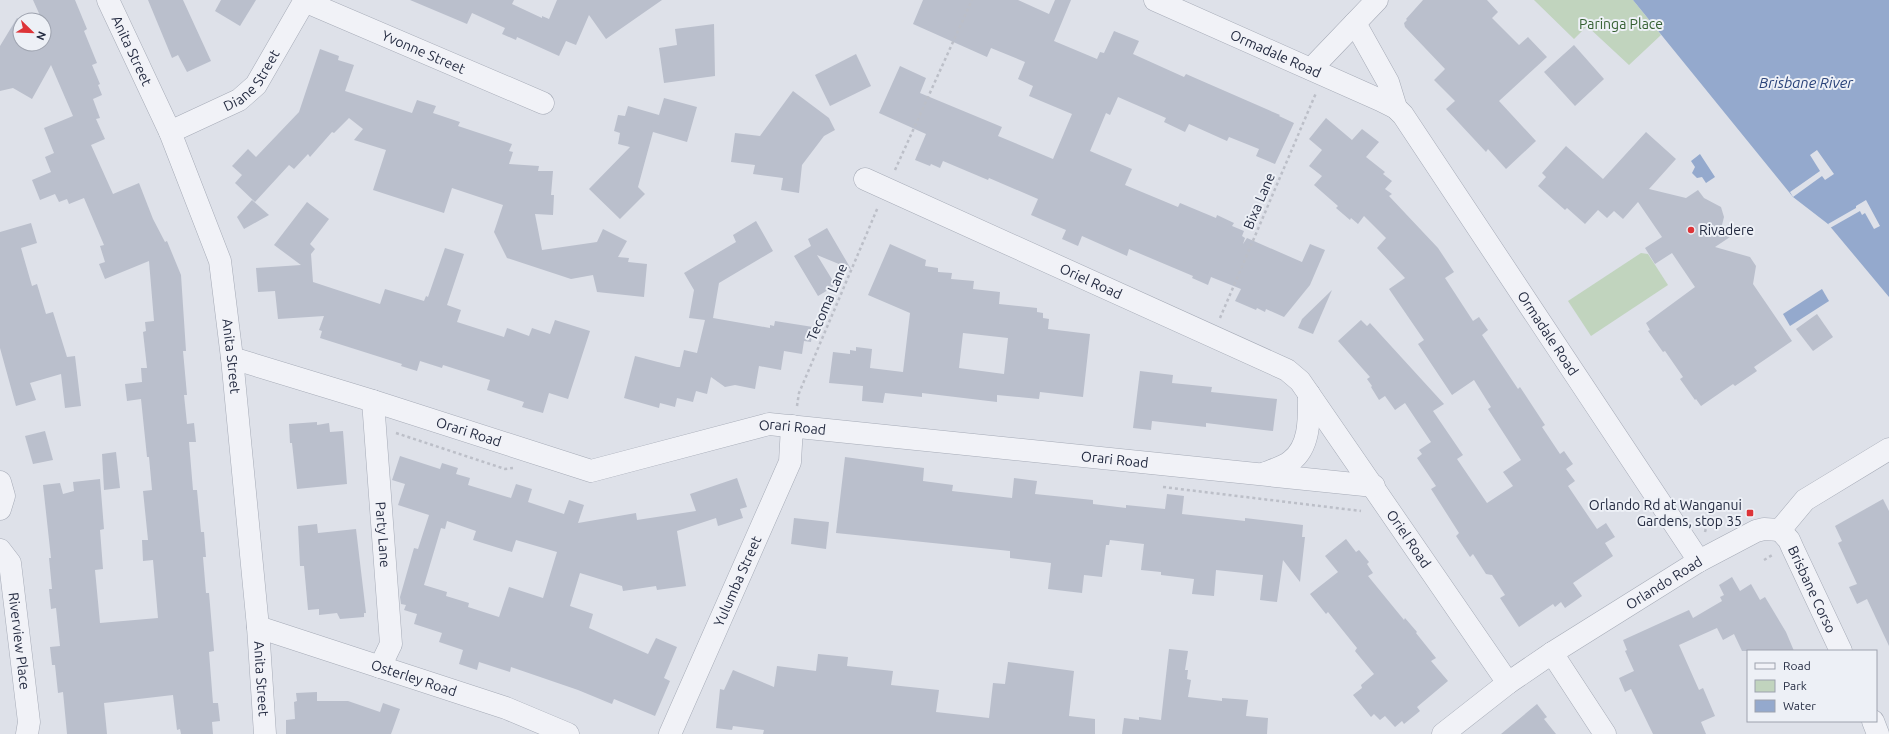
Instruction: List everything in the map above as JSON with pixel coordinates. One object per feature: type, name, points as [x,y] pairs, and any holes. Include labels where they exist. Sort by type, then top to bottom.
[{"type":"street","name":"Anita Street","points":[[108,0],[170,132],[220,261],[232,358],[258,627],[265,734]]},
{"type":"street","name":"Diane Street","points":[[170,132],[239,100],[256,85],[305,0]]},
{"type":"street","name":"Yvonne Street","points":[[305,0],[543,102]]},
{"type":"street","name":"Ormadale Road","points":[[1155,0],[1380,100],[1396,108],[1403,115],[1699,560]]},
{"type":"street","points":[[1311,69],[1377,0]]},
{"type":"street","name":"Ormadale Road","points":[[1355,23],[1388,82],[1396,108]]},
{"type":"street","name":"Oriel Road","points":[[865,179],[1287,370],[1300,381],[1374,486],[1508,683]]},
{"type":"street","name":"Orari Road","points":[[232,358],[373,401],[591,471],[769,424],[794,419],[1374,486]]},
{"type":"street","points":[[1263,474],[1292,461],[1304,445],[1309,422],[1309,394]]},
{"type":"street","name":"Party Lane","points":[[373,401],[391,644],[380,667]]},
{"type":"street","name":"Yulumba Street","points":[[670,734],[790,462],[794,419]]},
{"type":"street","points":[[1780,530],[1805,500],[1889,449]]},
{"type":"street","points":[[0,482],[4,496],[0,509]]},
{"type":"street","name":"Orlando Road","points":[[1443,734],[1508,683],[1552,653],[1699,560],[1764,528],[1780,530]]},
{"type":"street","name":"Brisbane Corso","points":[[1780,530],[1789,540],[1841,650]]},
{"type":"street","name":"Riverview Place","points":[[0,550],[10,563],[29,722],[27,734]]},
{"type":"street","name":"Osterley Road","points":[[258,627],[506,708],[568,734]]},
{"type":"street","points":[[1552,653],[1604,734]]},
{"type":"street","points":[[1873,722],[1878,734]]},
{"type":"path","points":[[893,173],[972,0]]},
{"type":"path","name":"Bixa Lane","points":[[1220,318],[1317,91]]},
{"type":"path","name":"Tecoma Lane","points":[[794,419],[799,393],[881,201]]},
{"type":"path","points":[[1705,532],[1708,521]]},
{"type":"path","points":[[1764,560],[1773,555]]},
{"type":"green space","name":"Paringa Place","points":[[1534,0],[1633,0],[1661,35],[1629,65],[1587,26],[1574,39]]},
{"type":"green space","points":[[1641,253],[1648,254],[1668,285],[1591,336],[1568,301]]},
{"type":"water","name":"Brisbane River","points":[[1633,0],[1889,0],[1889,297],[1828,224],[1793,197]]},
{"type":"water","points":[[1700,154],[1715,177],[1706,183],[1702,177],[1697,178],[1692,173],[1695,167],[1691,161]]},
{"type":"water","points":[[1822,289],[1829,301],[1790,326],[1783,314]]},
{"type":"pier","points":[[1817,150],[1834,174],[1825,180],[1822,176],[1793,197],[1790,192],[1820,171],[1810,155]]},
{"type":"pier","points":[[1866,200],[1880,226],[1874,229],[1865,213],[1862,215],[1860,211],[1830,228],[1828,224],[1856,208],[1856,206]]},
{"type":"building","points":[[33,0],[75,0],[87,29],[84,31],[97,63],[92,65],[100,84],[98,85],[102,95],[93,99],[100,118],[96,119],[105,139],[91,145],[113,194],[139,183],[153,219],[165,242],[167,241],[181,275],[186,351],[183,351],[187,395],[184,395],[187,424],[194,423],[196,442],[189,442],[193,490],[197,490],[201,532],[204,532],[206,557],[203,557],[206,593],[209,593],[214,651],[209,652],[213,703],[218,703],[220,721],[212,722],[213,734],[181,734],[180,729],[177,730],[173,695],[104,703],[107,734],[67,734],[63,692],[58,693],[55,665],[52,665],[50,647],[60,646],[56,608],[51,609],[49,589],[52,589],[49,558],[51,558],[43,485],[60,483],[63,494],[74,491],[73,482],[100,479],[104,529],[100,530],[103,569],[95,570],[100,623],[158,618],[153,560],[143,561],[142,540],[148,540],[143,491],[152,490],[141,399],[127,401],[125,384],[142,382],[141,368],[147,368],[143,332],[146,331],[145,322],[154,321],[149,261],[105,279],[99,264],[105,262],[100,246],[104,245],[84,198],[69,204],[67,199],[59,202],[55,194],[40,200],[32,180],[51,172],[45,157],[54,153],[44,128],[73,116],[51,65],[32,99],[13,88],[0,91],[0,46],[12,26],[12,52],[52,52],[52,12],[38,12]]},
{"type":"building","points":[[148,0],[183,0],[211,61],[187,72],[178,55],[172,58]]},
{"type":"building","points":[[221,0],[256,0],[240,26],[215,11]]},
{"type":"building","points":[[410,0],[514,0],[512,4],[542,18],[542,16],[549,19],[557,0],[662,0],[606,39],[589,15],[576,45],[566,41],[559,56],[517,37],[516,40],[502,34],[505,28],[472,13],[467,24]]},
{"type":"building","points":[[923,0],[1018,0],[1049,14],[1055,0],[1071,0],[1054,41],[1097,59],[1100,52],[1104,53],[1114,31],[1139,41],[1133,54],[1184,77],[1186,74],[1280,115],[1279,116],[1294,123],[1275,164],[1256,156],[1259,149],[1229,137],[1227,141],[1189,124],[1185,132],[1164,122],[1166,118],[1118,97],[1110,115],[1106,113],[1090,151],[1132,169],[1125,185],[1178,207],[1180,203],[1216,218],[1217,215],[1234,223],[1232,226],[1244,231],[1242,236],[1245,238],[1243,244],[1247,238],[1302,262],[1310,244],[1325,250],[1310,285],[1284,317],[1266,309],[1265,312],[1257,308],[1256,310],[1235,301],[1241,289],[1211,277],[1208,285],[1192,278],[1193,276],[1129,249],[1127,256],[1082,236],[1078,246],[1062,239],[1066,230],[1031,215],[1038,199],[989,178],[988,180],[943,161],[940,168],[915,160],[926,134],[879,113],[900,66],[926,78],[920,93],[1002,127],[998,136],[1053,159],[1072,114],[1029,96],[1033,86],[1018,79],[1025,62],[991,48],[987,57],[913,24]]},
{"type":"building","points":[[1423,0],[1487,0],[1498,12],[1492,18],[1519,45],[1528,37],[1547,57],[1499,101],[1536,141],[1506,169],[1488,149],[1486,152],[1446,109],[1455,101],[1434,80],[1445,69],[1405,27],[1404,23],[1407,20],[1406,19]]},
{"type":"building","points":[[714,24],[715,76],[664,83],[659,48],[677,45],[675,29]]},
{"type":"building","points":[[1574,45],[1604,79],[1575,106],[1544,72]]},
{"type":"building","points":[[320,49],[339,56],[338,60],[354,65],[345,91],[412,113],[417,100],[436,106],[433,113],[460,122],[458,126],[512,144],[509,151],[513,152],[509,164],[539,166],[538,171],[553,171],[551,195],[554,195],[553,215],[535,214],[542,250],[597,242],[603,229],[627,241],[618,257],[629,258],[628,262],[647,264],[644,297],[597,292],[593,275],[571,279],[507,258],[494,232],[503,205],[452,188],[444,213],[373,190],[386,150],[354,140],[363,129],[349,118],[334,133],[332,132],[310,157],[308,154],[294,169],[289,165],[255,202],[235,183],[242,175],[232,166],[248,149],[256,157],[299,112]]},
{"type":"building","points":[[856,54],[871,86],[830,106],[815,75]]},
{"type":"building","points":[[793,91],[829,118],[835,130],[824,136],[802,165],[799,193],[781,190],[783,178],[753,174],[755,165],[731,162],[735,133],[760,136]]},
{"type":"building","points":[[664,98],[697,107],[687,142],[653,132],[638,187],[645,194],[620,219],[589,189],[630,147],[618,144],[620,133],[614,131],[618,115],[625,116],[628,106],[659,115]]},
{"type":"building","points":[[1326,118],[1352,140],[1362,129],[1379,142],[1366,157],[1385,172],[1383,174],[1392,181],[1385,189],[1392,194],[1389,196],[1438,248],[1454,272],[1445,278],[1473,321],[1479,317],[1488,330],[1482,335],[1518,389],[1520,387],[1545,425],[1542,427],[1560,454],[1564,451],[1573,464],[1566,469],[1575,481],[1568,486],[1597,529],[1606,523],[1615,537],[1605,543],[1613,556],[1573,583],[1582,596],[1565,608],[1561,602],[1555,607],[1553,604],[1519,627],[1500,598],[1505,595],[1492,575],[1486,574],[1473,554],[1470,557],[1456,536],[1459,533],[1431,489],[1436,486],[1417,458],[1422,454],[1419,450],[1431,442],[1405,403],[1395,410],[1385,396],[1379,400],[1367,379],[1370,377],[1338,341],[1361,320],[1367,326],[1370,323],[1444,404],[1433,411],[1463,455],[1457,459],[1487,503],[1513,486],[1503,472],[1521,460],[1488,409],[1491,407],[1474,380],[1452,395],[1418,344],[1424,340],[1389,289],[1405,278],[1377,248],[1386,238],[1364,216],[1358,224],[1351,218],[1350,220],[1336,208],[1338,206],[1314,185],[1322,176],[1309,166],[1322,150],[1309,139]]},
{"type":"building","points":[[1646,132],[1676,159],[1649,189],[1686,198],[1698,190],[1704,198],[1721,207],[1724,217],[1722,225],[1730,237],[1715,247],[1750,257],[1756,266],[1753,284],[1792,341],[1754,367],[1757,371],[1735,386],[1733,384],[1701,406],[1680,379],[1683,377],[1665,351],[1663,352],[1648,331],[1650,330],[1646,323],[1695,287],[1672,253],[1655,264],[1645,248],[1662,237],[1638,202],[1623,219],[1614,211],[1607,218],[1598,210],[1585,224],[1567,208],[1565,210],[1538,186],[1546,177],[1542,173],[1566,146],[1603,179]]},
{"type":"building","points":[[252,200],[269,215],[244,229],[237,217]]},
{"type":"building","points":[[307,202],[329,219],[310,244],[315,249],[311,254],[313,282],[380,304],[385,289],[424,301],[426,296],[428,297],[445,248],[464,254],[447,305],[461,310],[457,322],[504,337],[507,328],[529,336],[532,328],[550,334],[555,320],[590,331],[568,399],[549,393],[543,413],[522,407],[524,402],[487,390],[490,380],[443,365],[442,368],[420,361],[417,371],[401,366],[402,364],[320,338],[322,331],[319,330],[324,316],[278,319],[275,291],[258,292],[256,268],[301,265],[274,245]]},
{"type":"building","points":[[756,221],[773,251],[719,283],[713,318],[770,328],[770,325],[774,326],[775,321],[813,327],[811,342],[804,341],[802,354],[784,351],[781,370],[759,366],[755,389],[735,385],[725,387],[711,377],[707,394],[696,391],[693,402],[677,398],[675,407],[660,403],[659,408],[624,398],[635,356],[680,367],[684,350],[697,353],[705,320],[689,318],[694,290],[684,273],[736,242],[733,235]]},
{"type":"building","points":[[31,223],[37,243],[21,248],[32,286],[37,284],[46,314],[53,312],[67,357],[75,356],[81,406],[65,408],[61,374],[30,383],[36,400],[16,406],[0,348],[0,232]]},
{"type":"building","points":[[827,228],[851,269],[817,255],[833,281],[833,287],[818,296],[794,256],[811,246],[808,239]]},
{"type":"building","points":[[890,244],[926,260],[925,266],[938,268],[938,272],[952,273],[951,279],[974,281],[973,289],[1000,292],[999,304],[1037,308],[1037,312],[1043,313],[1043,318],[1049,319],[1048,329],[1090,334],[1083,397],[1040,392],[1039,399],[997,395],[997,402],[922,393],[922,397],[885,393],[883,403],[862,401],[863,386],[829,383],[833,352],[850,354],[850,350],[856,351],[856,347],[872,349],[870,368],[903,372],[910,313],[868,295]],"holes":[[[963,333],[1008,338],[1004,374],[959,368]]]},
{"type":"building","points":[[1332,290],[1313,334],[1298,328],[1302,319]]},
{"type":"building","points":[[1817,314],[1833,337],[1813,351],[1796,329]]},
{"type":"building","points":[[1140,371],[1173,375],[1172,383],[1212,387],[1211,392],[1277,399],[1273,431],[1206,423],[1206,427],[1152,421],[1151,430],[1133,428]]},
{"type":"building","points":[[317,422],[317,425],[329,423],[330,432],[343,431],[347,484],[297,489],[292,443],[290,443],[289,424]]},
{"type":"building","points":[[45,431],[53,460],[33,464],[25,436]]},
{"type":"building","points":[[116,452],[120,488],[104,490],[102,454]]},
{"type":"building","points":[[400,456],[440,469],[442,463],[458,468],[456,474],[470,478],[468,485],[511,498],[516,484],[532,489],[528,502],[564,514],[569,500],[584,505],[578,523],[636,513],[637,520],[696,511],[690,494],[737,478],[747,507],[740,509],[743,518],[718,526],[716,518],[677,531],[686,586],[657,590],[656,586],[623,591],[622,586],[580,573],[570,606],[593,614],[589,628],[648,654],[656,638],[677,647],[664,678],[670,681],[655,716],[614,699],[612,704],[578,690],[511,667],[510,672],[479,662],[477,670],[459,664],[463,650],[439,642],[442,633],[414,624],[417,614],[404,610],[406,605],[401,604],[400,597],[414,548],[418,549],[429,515],[398,505],[405,484],[392,480]],"holes":[[[447,521],[476,531],[473,540],[512,552],[516,540],[557,552],[543,598],[509,587],[499,617],[468,607],[469,603],[446,596],[447,592],[424,585],[441,528],[445,529]]]},
{"type":"building","points":[[845,457],[924,468],[923,481],[953,485],[952,491],[1012,498],[1014,478],[1037,481],[1035,494],[1093,500],[1093,504],[1126,508],[1126,505],[1165,509],[1167,494],[1184,496],[1182,514],[1245,521],[1245,518],[1303,525],[1302,537],[1305,537],[1300,582],[1283,560],[1277,602],[1260,600],[1263,575],[1216,570],[1214,596],[1192,594],[1194,579],[1161,575],[1161,572],[1141,570],[1144,544],[1110,540],[1109,545],[1106,545],[1102,577],[1084,575],[1082,593],[1048,589],[1051,563],[1010,558],[1010,551],[836,533]]},
{"type":"building","points":[[1883,499],[1889,511],[1889,646],[1867,599],[1857,604],[1849,587],[1857,584],[1838,543],[1842,541],[1835,526]]},
{"type":"building","points":[[794,518],[829,522],[826,549],[791,544]]},
{"type":"building","points":[[317,524],[318,533],[356,529],[366,613],[364,613],[364,617],[340,619],[337,613],[319,615],[319,609],[308,610],[304,566],[300,566],[298,526]]},
{"type":"building","points":[[1346,539],[1356,552],[1359,550],[1369,562],[1367,564],[1373,573],[1368,576],[1404,620],[1405,618],[1417,632],[1416,633],[1436,658],[1431,661],[1448,681],[1417,707],[1420,711],[1404,724],[1402,721],[1395,727],[1385,716],[1380,720],[1374,714],[1371,717],[1353,695],[1362,688],[1361,685],[1374,674],[1355,651],[1357,648],[1328,612],[1326,614],[1310,594],[1338,572],[1325,556]]},
{"type":"building","points":[[1732,577],[1740,591],[1751,584],[1760,600],[1765,597],[1786,632],[1794,650],[1742,651],[1734,634],[1723,640],[1717,628],[1679,645],[1699,690],[1703,688],[1715,716],[1701,722],[1706,734],[1653,734],[1631,689],[1625,692],[1619,678],[1634,671],[1625,651],[1627,650],[1623,640],[1689,610],[1693,618],[1722,601],[1720,597],[1724,595],[1719,585]]},
{"type":"building","points":[[1169,649],[1188,651],[1185,670],[1188,670],[1187,679],[1191,680],[1188,697],[1222,701],[1222,698],[1248,700],[1246,716],[1268,718],[1267,734],[1122,734],[1124,718],[1139,720],[1139,717],[1161,720]]},
{"type":"building","points":[[818,654],[848,657],[847,666],[893,671],[891,685],[939,690],[936,712],[989,718],[993,683],[1005,684],[1008,662],[1074,671],[1069,716],[1095,719],[1095,734],[763,734],[764,730],[733,726],[732,730],[716,728],[720,689],[724,690],[733,670],[774,687],[777,666],[816,671]]},
{"type":"building","points":[[317,692],[317,701],[348,701],[380,712],[383,703],[400,709],[391,734],[286,734],[286,720],[295,719],[294,702],[297,701],[296,693]]},
{"type":"building","points":[[1537,704],[1547,717],[1544,719],[1556,734],[1501,734]]},
{"type":"place","name":"Rivadere","points":[[1691,230]]},
{"type":"place","name":"Orlando Rd at Wanganui Gardens, stop 35","points":[[1750,513]]}]
